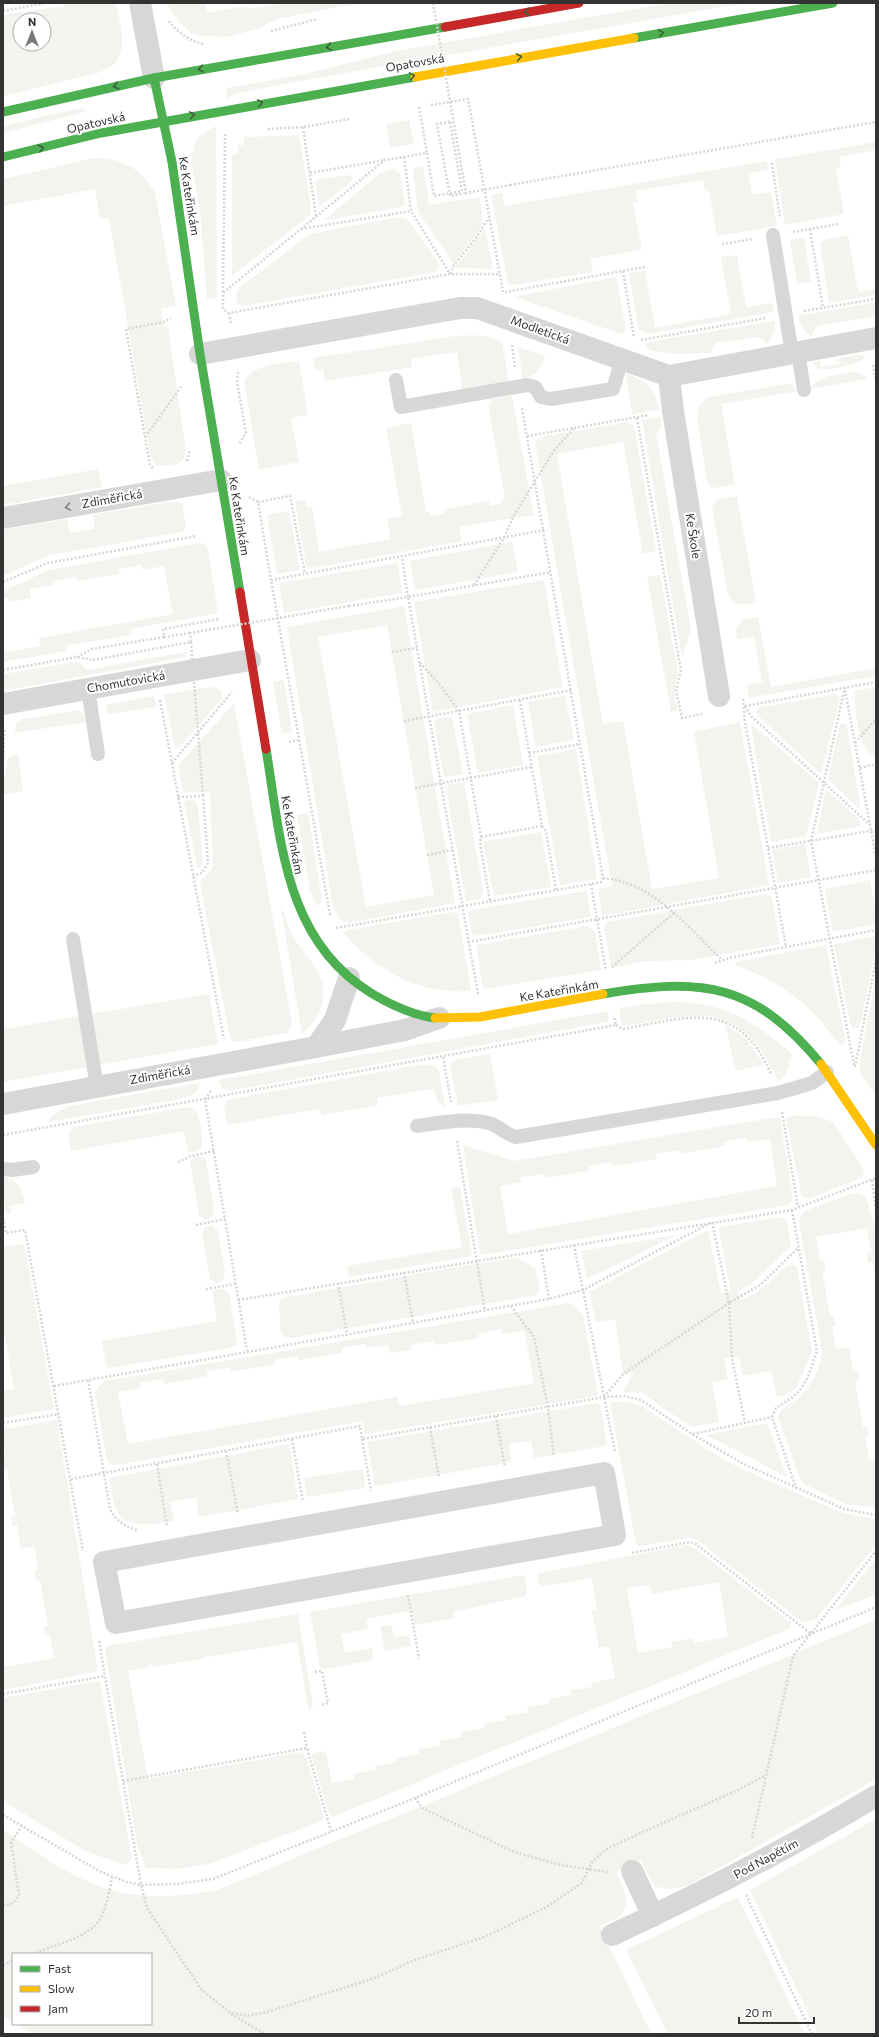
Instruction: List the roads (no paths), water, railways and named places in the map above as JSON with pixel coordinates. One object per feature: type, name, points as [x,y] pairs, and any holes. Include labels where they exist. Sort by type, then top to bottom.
[{"type":"street","points":[[140,3],[154,78]]},
{"type":"street","points":[[3,112],[154,78],[579,3]]},
{"type":"street","name":"Opatovská","points":[[3,157],[96,134],[162,121],[833,3]]},
{"type":"street","name":"Ke Kateřinkám","points":[[154,78],[172,162],[200,354],[222,480],[250,660],[290,886],[300,914],[314,938],[331,961],[349,978],[374,995],[399,1008],[421,1016],[440,1018],[483,1017],[610,994],[675,986],[705,987],[729,993],[755,1004],[784,1024],[796,1035],[827,1072],[876,1145]]},
{"type":"street","name":"Modletická","points":[[200,354],[460,308],[477,308],[508,318],[625,349],[669,376]]},
{"type":"street","points":[[669,376],[876,338]]},
{"type":"street","name":"Ke Škole","points":[[669,376],[714,704]]},
{"type":"street","name":"Zdiměřická","points":[[3,518],[222,480]]},
{"type":"street","name":"Chomutovická","points":[[3,704],[250,660]]},
{"type":"street","points":[[316,1047],[335,1020],[349,978]]},
{"type":"street","name":"Zdiměřická","points":[[12,1102],[405,1030],[440,1018]]},
{"type":"street","points":[[604,1473],[615,1535],[116,1623],[94,1560],[604,1473]]},
{"type":"street","name":"Pod Napětím","points":[[612,1935],[737,1875],[817,1832],[876,1796]]},
{"type":"street","points":[[632,1871],[653,1916]]},
{"type":"lane","points":[[773,235],[786,315],[804,390]]},
{"type":"lane","points":[[396,380],[401,407],[532,385],[541,397],[545,399],[613,389],[625,349]]},
{"type":"lane","points":[[88,689],[98,754]]},
{"type":"lane","points":[[73,939],[96,1087]]},
{"type":"lane","points":[[416,1126],[454,1122],[486,1122],[493,1124],[508,1135],[516,1137],[778,1093],[812,1083],[827,1072]]},
{"type":"lane","points":[[3,1169],[12,1170],[33,1167]]}]
